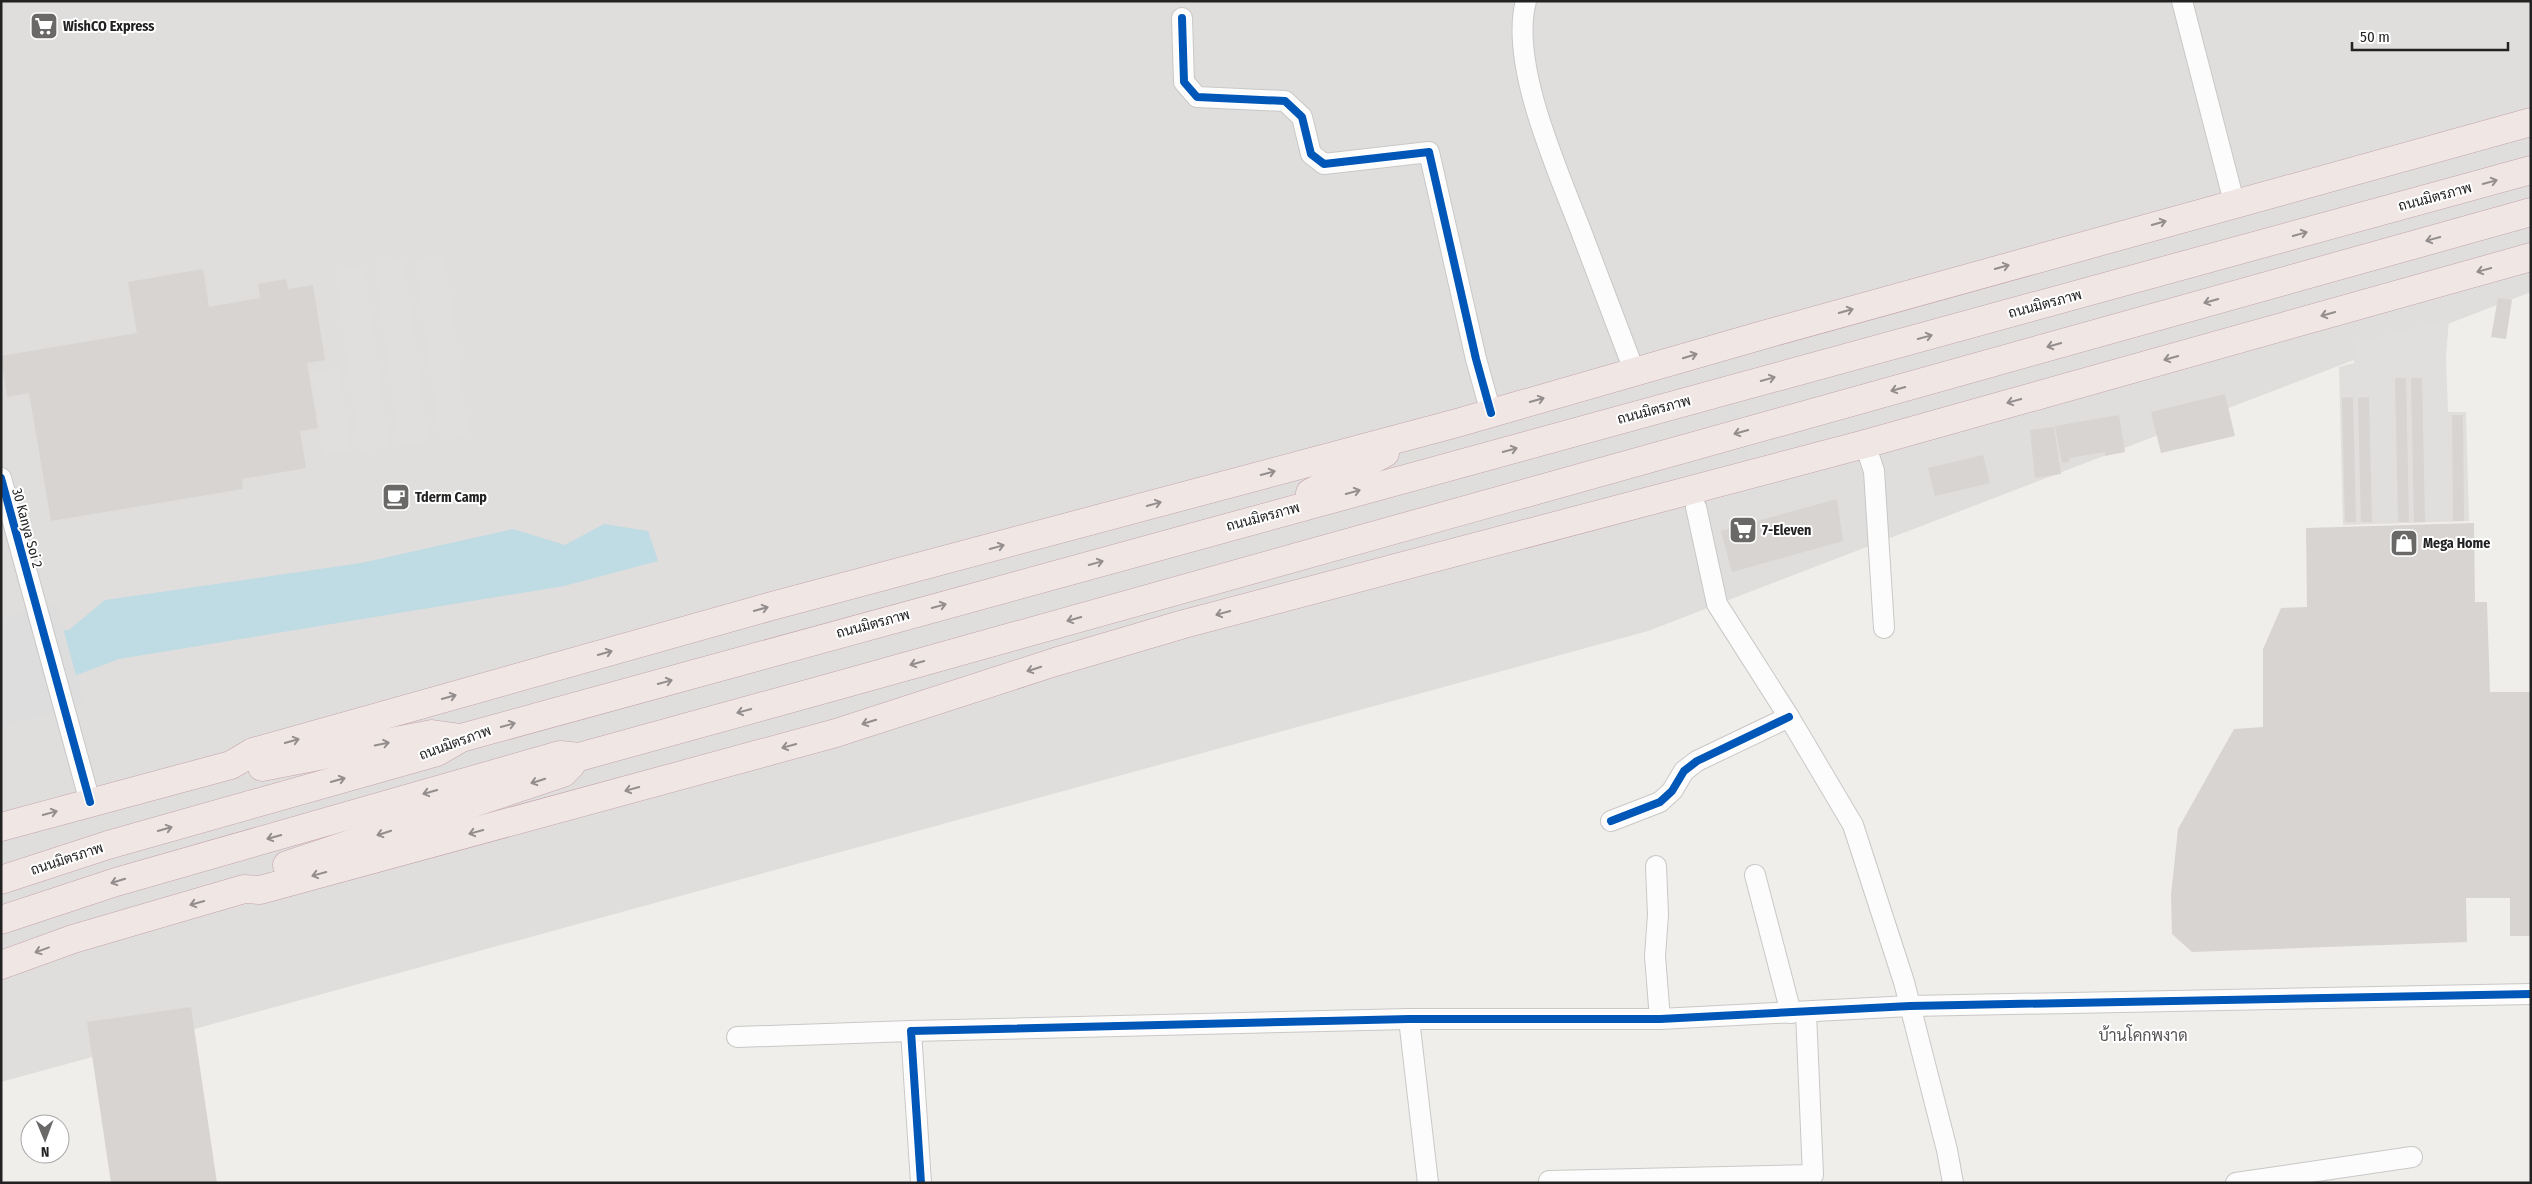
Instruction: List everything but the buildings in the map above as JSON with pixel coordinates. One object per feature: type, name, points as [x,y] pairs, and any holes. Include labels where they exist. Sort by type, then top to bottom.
[{"type":"highway","points":[[1,827],[231,765],[253,752],[772,606],[1491,414],[1763,334],[2234,202],[2531,122]]},
{"type":"highway","name":"ถนนมิตรภาพ","points":[[1,880],[108,845],[437,752],[461,738],[2531,170]]},
{"type":"highway","points":[[1,920],[116,882],[560,755],[579,756],[2531,212]]},
{"type":"highway","points":[[1,965],[73,939],[244,889],[260,890],[836,733],[1184,624],[1865,444],[2531,257]]},
{"type":"highway","points":[[1267,516],[1424,432]]},
{"type":"highway","points":[[1278,562],[1468,549]]},
{"type":"highway","points":[[231,765],[256,768],[432,734],[461,738]]},
{"type":"highway","points":[[244,889],[257,875],[563,773],[579,756]]},
{"type":"street","points":[[1526,1],[1522,14],[1525,56],[1536,107],[1635,373]]},
{"type":"street","points":[[2182,1],[2234,202]]},
{"type":"street","points":[[1182,18],[1184,82],[1197,97],[1285,101],[1302,117],[1311,154],[1324,164],[1429,152],[1476,359],[1491,414]]},
{"type":"street","points":[[1865,444],[1874,471],[1884,628]]},
{"type":"street","name":"30 Kanya Soi 2","points":[[1,478],[90,802]]},
{"type":"street","points":[[1696,507],[1717,604],[1789,717],[1853,825],[1910,1006],[1947,1150],[1952,1183]]},
{"type":"street","points":[[1611,821],[1660,802],[1672,792],[1684,771],[1697,760],[1789,717]]},
{"type":"street","points":[[1656,866],[1658,915],[1654,956],[1660,1019]]},
{"type":"street","points":[[1549,1181],[1813,1175],[1799,1013],[1755,875]]},
{"type":"street","points":[[737,1037],[1409,1019],[1660,1019],[1910,1006],[2531,994]]},
{"type":"street","points":[[1409,1019],[1428,1183]]},
{"type":"street","points":[[911,1031],[921,1183]]},
{"type":"street","points":[[2236,1183],[2362,1174],[2412,1157]]},
{"type":"shaded area","points":[[1,1],[2531,1],[2531,292],[1648,631],[1,1082]]},
{"type":"shaded area","points":[[444,255],[469,436],[440,440],[415,259]]},
{"type":"shaded area","points":[[404,260],[428,441],[399,445],[375,264]]},
{"type":"shaded area","points":[[364,267],[389,447],[360,451],[335,271]]},
{"type":"shaded area","points":[[2449,319],[2446,357],[2448,412],[2466,412],[2469,521],[2343,525],[2339,367],[2354,363],[2356,343]]},
{"type":"shaded area","points":[[339,368],[351,451],[323,455],[312,372]]},
{"type":"water","points":[[604,524],[648,531],[658,561],[564,586],[119,659],[1,704],[1,632],[69,630],[105,600],[361,563],[513,529],[565,545]]},
{"type":"pier","points":[[1713,328],[1760,493],[1751,496],[1705,330]]},
{"type":"pier","points":[[56,603],[84,704],[2,726],[1,618]]},
{"type":"cycle path","points":[[1182,18],[1184,82],[1197,97],[1285,101],[1302,117],[1311,154],[1324,164],[1429,152],[1476,359],[1491,413]]},
{"type":"cycle path","points":[[1,478],[90,802]]},
{"type":"cycle path","points":[[1611,821],[1660,802],[1672,791],[1684,771],[1697,761],[1789,717]]},
{"type":"cycle path","points":[[921,1183],[911,1031],[1409,1019],[1660,1019],[1910,1006],[2531,994]]},
{"type":"place","name":"WishCO Express","points":[[44,26]]},
{"type":"place","name":"Tderm Camp","points":[[396,497]]},
{"type":"place","name":"7-Eleven","points":[[1743,530]]},
{"type":"place","name":"Mega Home","points":[[2404,543]]},
{"type":"district","name":"บ้านโคกพงาด","points":[[2143,1035]]}]
